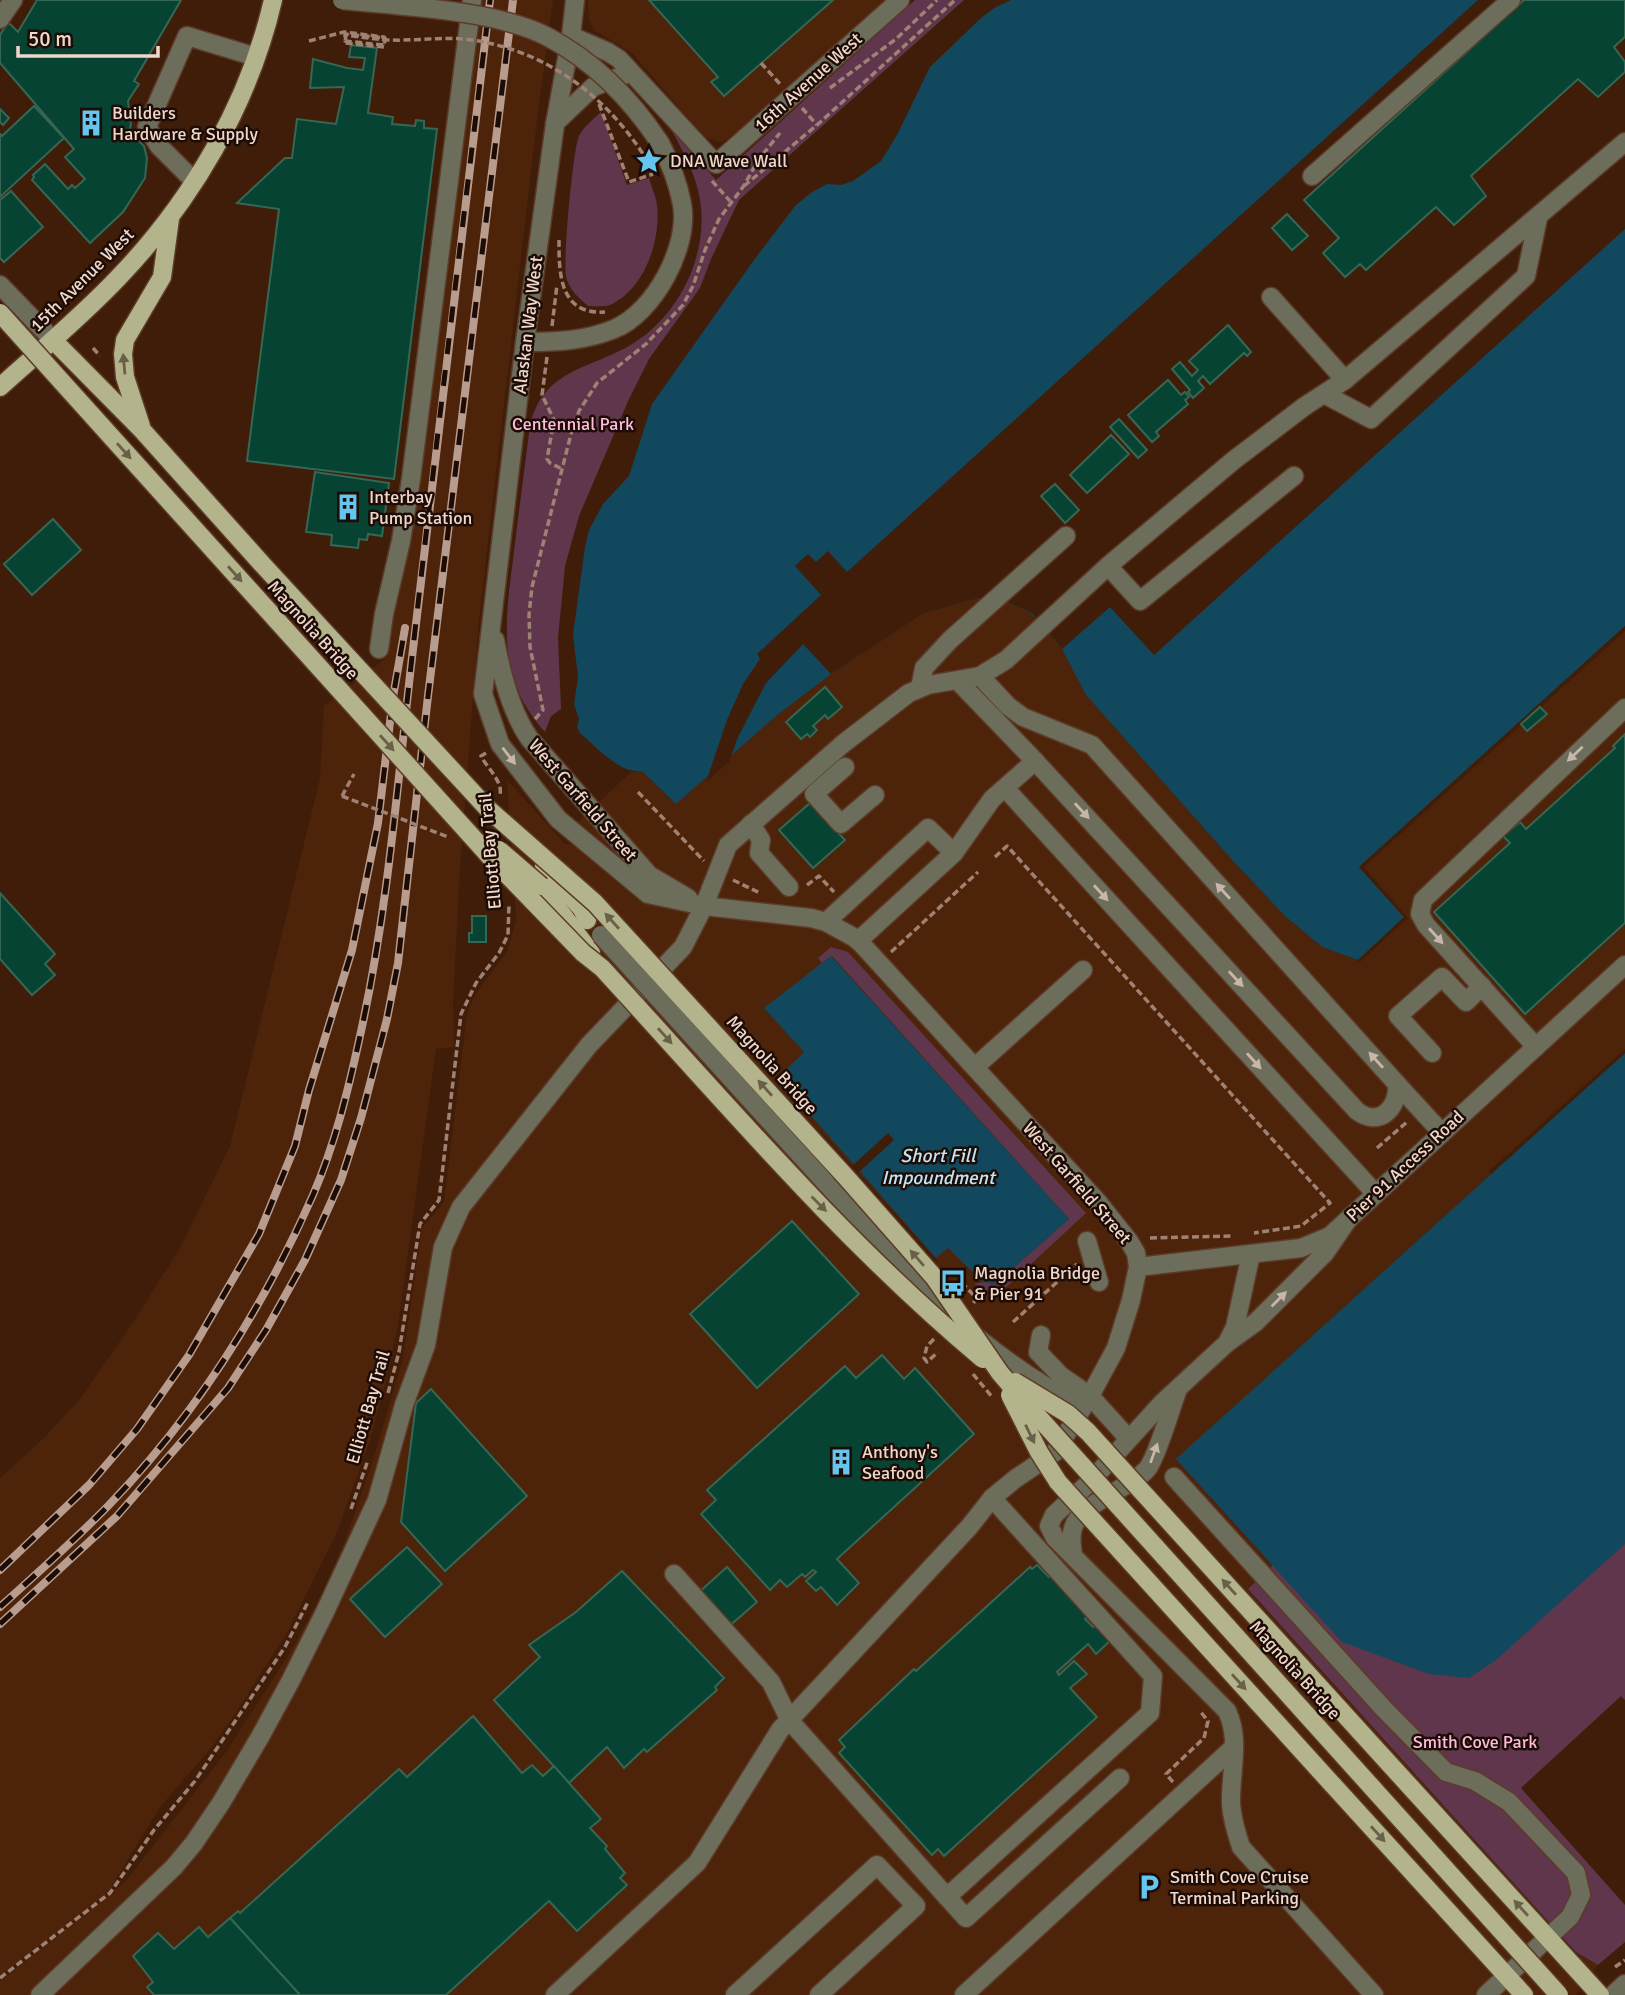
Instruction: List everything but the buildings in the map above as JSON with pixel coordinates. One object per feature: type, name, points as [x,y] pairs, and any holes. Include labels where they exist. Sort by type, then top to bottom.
[{"type":"main road","name":"15th Avenue West","points":[[0,387],[125,271],[171,215],[208,159],[237,103],[256,57],[273,0]]},
{"type":"main road","points":[[142,430],[125,377],[123,354],[125,340],[162,277],[171,215]]},
{"type":"main road","name":"Magnolia Bridge","points":[[0,313],[449,812],[583,953],[602,968]]},
{"type":"main road","points":[[53,340],[142,430]]},
{"type":"main road","name":"Magnolia Bridge","points":[[142,430],[262,564],[493,804],[512,830],[595,903],[846,1177],[934,1277],[1000,1373],[1559,1995]]},
{"type":"main road","name":"Magnolia Bridge","points":[[493,804],[541,886],[602,968],[813,1198],[937,1321],[1000,1373]]},
{"type":"main road","points":[[449,812],[470,821],[510,862],[587,920]]},
{"type":"main road","points":[[512,830],[582,909],[587,920]]},
{"type":"main road","points":[[1000,1373],[1068,1414],[1088,1432],[1600,1995]]},
{"type":"main road","points":[[1000,1373],[1039,1452],[1058,1482],[1524,1995]]},
{"type":"street","points":[[0,19],[13,0]]},
{"type":"street","points":[[342,0],[466,14],[517,25],[546,36],[575,53],[616,88],[640,114],[660,144],[670,163],[683,206],[681,232],[670,270],[657,292],[639,313],[616,329],[578,341],[525,342]]},
{"type":"street","points":[[379,649],[411,479],[472,0]]},
{"type":"street","name":"Alaskan Way West","points":[[483,694],[525,342],[575,0]]},
{"type":"street","name":"16th Avenue West","points":[[714,172],[900,0]]},
{"type":"street","points":[[1312,176],[1511,0]]},
{"type":"street","points":[[194,181],[159,146],[147,127],[187,36],[256,57]]},
{"type":"street","points":[[571,36],[608,52],[636,76],[714,172]]},
{"type":"street","points":[[555,124],[593,87],[618,76],[636,76]]},
{"type":"street","points":[[808,787],[884,711],[909,693],[920,688],[980,676],[1006,660],[1108,566],[1234,460],[1345,380],[1625,142]]},
{"type":"street","points":[[1324,394],[1371,419],[1526,276],[1538,218]]},
{"type":"street","points":[[0,285],[53,340]]},
{"type":"street","points":[[1271,297],[1345,380]]},
{"type":"street","points":[[1108,566],[1140,601],[1294,476]]},
{"type":"street","points":[[920,688],[924,668],[950,640],[1066,536]]},
{"type":"street","name":"West Garfield Street","points":[[491,622],[500,668],[529,738],[649,875],[704,906]]},
{"type":"street","points":[[980,676],[1008,706],[1023,717],[1092,745],[1442,1133]]},
{"type":"street","points":[[958,681],[1357,1111],[1365,1117],[1383,1115],[1395,1101],[1397,1084]]},
{"type":"street","name":"West Garfield Street","points":[[483,694],[500,744],[558,819],[648,894],[704,906],[827,922],[858,941],[1098,1202],[1129,1241],[1136,1253],[1138,1267],[1116,1348],[1055,1452],[992,1497],[970,1526],[780,1730],[696,1863],[555,1995]]},
{"type":"street","points":[[490,716],[514,705]]},
{"type":"street","points":[[1536,1047],[1426,925],[1420,914],[1423,901],[1625,708]]},
{"type":"street","points":[[858,941],[954,853],[985,808],[1035,761]]},
{"type":"street","points":[[40,1995],[174,1867],[221,1803],[260,1737],[302,1658],[377,1500],[404,1405],[426,1345],[443,1247],[461,1207],[589,1045],[682,947],[704,906],[728,845],[751,824],[845,767]]},
{"type":"street","points":[[808,787],[841,824],[875,795]]},
{"type":"street","points":[[1005,788],[1375,1194]]},
{"type":"street","points":[[751,824],[761,840],[759,853],[789,887]]},
{"type":"street","points":[[827,922],[928,828],[954,853]]},
{"type":"street","points":[[587,920],[869,1230],[963,1326],[1019,1371],[1072,1401],[1090,1396]]},
{"type":"street","name":"Pier 91 Access Road","points":[[1138,1267],[1251,1254],[1311,1244],[1330,1236],[1625,965]]},
{"type":"street","points":[[975,1068],[1083,970]]},
{"type":"street","points":[[1432,1053],[1398,1016],[1442,977],[1466,1002],[1482,986]]},
{"type":"street","points":[[1349,1218],[1325,1254],[1256,1322],[1227,1343],[1128,1438],[1090,1482],[1050,1520],[1049,1525],[1055,1538],[1227,1711],[1234,1731],[1231,1803],[1234,1829],[1241,1847],[1374,1995]]},
{"type":"street","points":[[1087,1241],[1099,1282]]},
{"type":"street","points":[[1227,1343],[1235,1326],[1251,1254]]},
{"type":"street","points":[[1041,1335],[1038,1352],[1061,1376],[1090,1396],[1128,1438]]},
{"type":"street","points":[[1073,1555],[1072,1532],[1078,1519],[1101,1500],[1140,1477],[1149,1466],[1178,1389]]},
{"type":"street","points":[[1174,1478],[1384,1709],[1446,1772],[1475,1781],[1509,1802],[1576,1873],[1581,1895],[1570,1917],[1486,1995]]},
{"type":"street","points":[[947,1897],[1150,1713],[1153,1676],[992,1497]]},
{"type":"street","points":[[674,1574],[771,1682],[790,1721],[966,1919],[1120,1778]]},
{"type":"street","points":[[964,1995],[1234,1747]]},
{"type":"street","points":[[735,1995],[877,1865],[916,1906],[819,1995]]},
{"type":"street","points":[[1613,1995],[1625,1984]]},
{"type":"path","points":[[824,93],[896,39],[937,0]]},
{"type":"path","points":[[535,719],[543,710],[530,647],[532,587],[571,434],[588,395],[610,370],[661,330],[683,304],[693,286],[719,219],[743,187],[817,125],[956,0]]},
{"type":"path","points":[[309,41],[344,32],[384,37],[383,45],[357,43],[345,41],[345,34],[385,38],[384,47],[345,43],[346,35],[377,39],[388,40],[460,39],[503,47],[529,56],[584,88],[623,126],[643,154],[656,183]]},
{"type":"path","points":[[761,63],[784,88]]},
{"type":"path","points":[[590,102],[606,94]]},
{"type":"path","points":[[597,98],[629,183],[653,174]]},
{"type":"path","points":[[799,105],[817,125]]},
{"type":"path","points":[[796,117],[804,110]]},
{"type":"path","points":[[743,187],[751,170],[781,132]]},
{"type":"path","points":[[746,164],[757,176]]},
{"type":"path","points":[[714,172],[730,201]]},
{"type":"path","points":[[559,230],[559,275],[565,292],[574,303],[586,311],[602,313],[613,310]]},
{"type":"path","points":[[93,348],[100,356]]},
{"type":"path","points":[[542,395],[554,420],[547,459],[562,469]]},
{"type":"path","name":"Elliott Bay Trail","points":[[489,752],[481,756],[502,789],[493,804]]},
{"type":"path","points":[[354,774],[342,796],[459,841]]},
{"type":"path","points":[[638,792],[706,863]]},
{"type":"path","points":[[995,857],[1007,846],[1330,1203],[1301,1226],[1231,1236],[1150,1238]]},
{"type":"path","name":"Elliott Bay Trail","points":[[385,1401],[399,1352],[419,1224],[439,1200],[461,1014],[476,983],[499,953],[508,934],[509,903]]},
{"type":"path","points":[[1377,1149],[1412,1120]]},
{"type":"path","points":[[1013,1322],[1079,1263]]},
{"type":"path","name":"Elliott Bay Trail","points":[[351,1510],[371,1449]]},
{"type":"path","points":[[0,1978],[110,1893],[154,1830],[203,1769],[285,1647],[309,1600]]},
{"type":"shaded area","points":[[472,0],[553,0],[479,620],[460,867],[453,1004],[454,1047],[436,1049],[398,1326],[384,1388],[370,1440],[337,1532],[287,1633],[237,1711],[212,1747],[160,1807],[109,1891],[71,1923],[0,1975],[0,1478],[43,1439],[80,1399],[180,1248],[230,1146],[320,778],[324,706],[386,658]]},
{"type":"shaded area","points":[[588,0],[887,0],[738,131],[718,142],[706,137],[696,127],[632,53],[594,30],[589,20]]},
{"type":"shaded area","points":[[1478,0],[1086,695],[1285,916],[1322,947],[1358,960],[1359,867],[1625,626],[1625,1053],[1176,1459],[1273,1566],[1249,1590],[1576,1952],[1598,1965],[1576,1995],[0,1995],[0,1981],[125,1882],[226,1752],[291,1651],[321,1596],[346,1538],[373,1460],[403,1358],[422,1228],[444,1202],[470,1005],[507,952],[516,920],[507,780],[565,844],[589,845],[575,825],[631,772],[642,771],[676,804]]},
{"type":"green space","name":"Centennial Park","points":[[915,0],[964,0],[739,200],[700,288],[649,359],[579,516],[565,566],[558,638],[561,709],[551,716],[545,732],[528,710],[517,688],[507,642],[509,594],[530,425],[545,393],[556,382],[629,346],[646,334],[662,319],[686,284],[700,243],[702,221],[693,173],[672,131],[716,180]]},
{"type":"green space","points":[[601,112],[627,185],[649,178],[658,219],[648,262],[633,288],[610,305],[588,306],[567,281],[567,229],[579,136]]},
{"type":"green space","points":[[831,947],[848,952],[1086,1213],[1001,1292],[986,1290],[974,1284],[995,1284],[1069,1219],[832,956],[822,963],[818,958]]},
{"type":"green space","name":"Smith Cove Park","points":[[1625,1302],[1625,1700],[1621,1696],[1521,1788],[1625,1905],[1625,1942],[1598,1965],[1576,1952],[1248,1589],[1273,1565],[1176,1459],[1256,1387]]},
{"type":"water","points":[[1011,0],[1625,0],[1625,626],[1359,867],[1404,917],[1358,960],[1322,947],[1285,916],[1086,695],[1062,649],[1034,616],[1006,601],[979,598],[924,613],[831,674],[776,716],[676,804],[642,771],[633,771],[617,764],[580,733],[577,727],[579,719],[574,704],[578,677],[573,635],[585,547],[589,530],[603,504],[629,476],[652,404],[795,206],[827,184],[841,185],[853,181],[881,161],[897,135],[930,67],[980,19]]},
{"type":"water","name":"Short Fill Impoundment","points":[[831,956],[1069,1219],[995,1284],[983,1282],[948,1248],[936,1258],[791,1093],[782,1074],[804,1052],[764,1008]]},
{"type":"water","points":[[1625,1053],[1625,1544],[1496,1660],[1469,1678],[1429,1674],[1342,1642],[1176,1459]]},
{"type":"pier","points":[[1478,0],[1625,0],[1625,229],[1154,655],[1110,607],[1062,649],[1034,615],[1006,601],[979,598],[924,613],[831,674],[803,644],[766,683],[738,737],[729,762],[706,782],[727,720],[743,684],[760,659],[757,654],[821,595],[795,566],[808,554],[816,562],[828,551],[847,572]]},
{"type":"pier","points":[[1625,626],[1625,631],[1364,867],[1408,918],[1360,962],[1355,963],[1404,917],[1359,867]]},
{"type":"pier","points":[[1625,1049],[1625,1053],[1491,1174],[1489,1171]]},
{"type":"pier","points":[[803,1112],[852,1166],[888,1133],[894,1140],[858,1173],[938,1261],[933,1261]]},
{"type":"railway","points":[[0,1607],[108,1506],[140,1471],[198,1398],[272,1279],[313,1195],[334,1137],[360,1036],[384,898],[490,0]]},
{"type":"railway","points":[[0,1624],[117,1516],[228,1388],[266,1330],[305,1260],[341,1180],[361,1118],[387,1019],[398,963],[513,0]]},
{"type":"railway","points":[[0,1570],[89,1485],[137,1429],[189,1355],[259,1234],[295,1146],[309,1090],[352,950],[378,823],[393,697],[405,628]]},
{"type":"place","name":"Builders Hardware & Supply","points":[[91,123]]},
{"type":"place","name":"DNA Wave Wall","points":[[649,161]]},
{"type":"place","name":"Interbay Pump Station","points":[[348,507]]},
{"type":"place","name":"Magnolia Bridge & Pier 91","points":[[953,1283]]},
{"type":"place","name":"Anthony's Seafood","points":[[841,1462]]},
{"type":"place","name":"Smith Cove Cruise Terminal Parking","points":[[1149,1887]]}]
